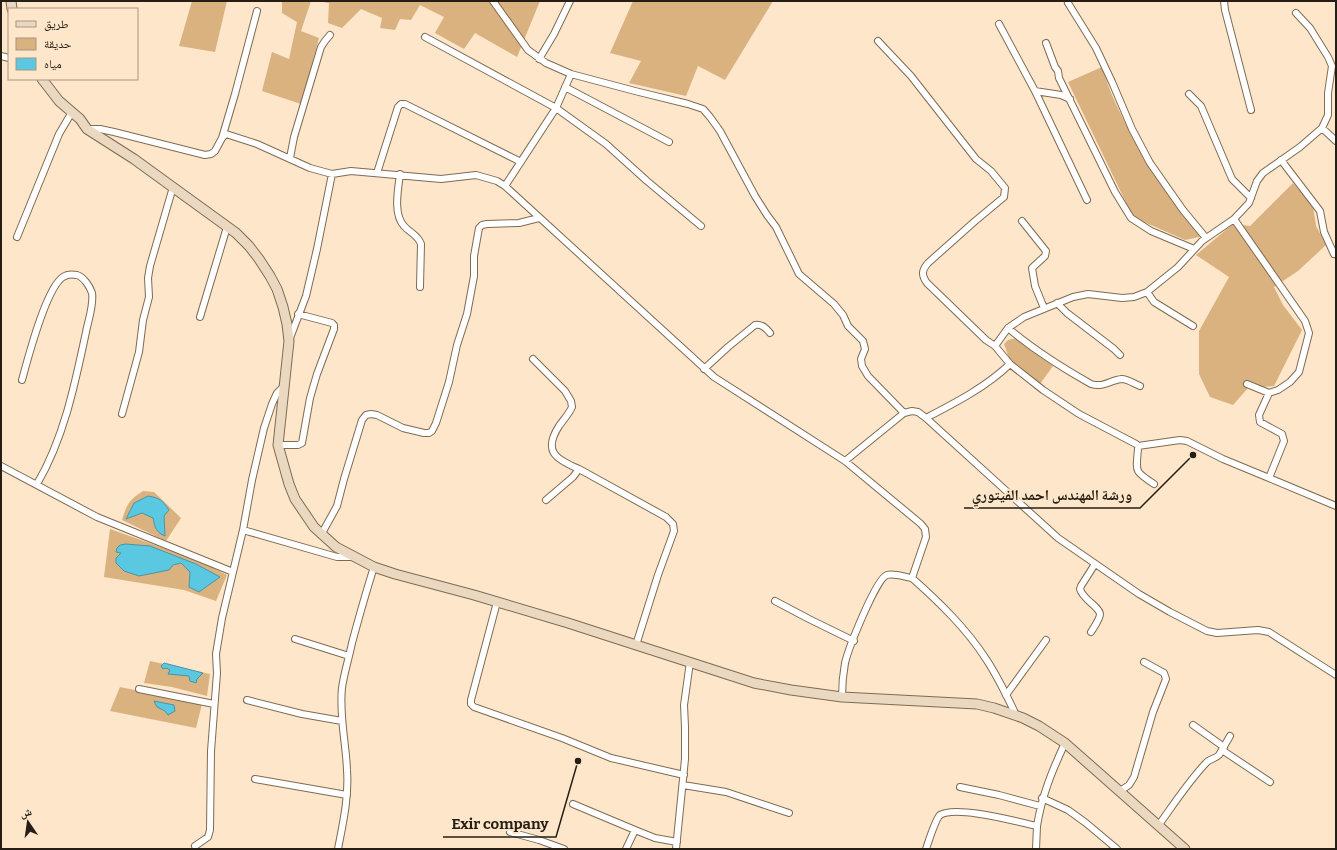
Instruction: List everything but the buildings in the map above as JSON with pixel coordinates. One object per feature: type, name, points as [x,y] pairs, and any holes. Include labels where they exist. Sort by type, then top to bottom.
[{"type":"main road","points":[[43,80],[59,101],[80,119],[87,129],[134,159],[227,227],[249,246],[270,276],[283,307],[289,341],[278,445],[289,484],[295,499],[314,527],[321,535],[336,547],[374,567],[395,574],[497,602],[754,683],[842,697],[924,702],[961,702],[988,707],[1016,715],[1039,726],[1065,743],[1185,849]]},
{"type":"street","points":[[493,1],[524,45],[539,59],[571,74],[688,104],[703,109],[710,116],[720,131],[755,196],[767,216],[776,227],[799,274],[834,304],[843,315],[848,326],[863,341],[866,349],[861,359],[862,366],[868,376],[904,413]]},
{"type":"street","points":[[539,59],[554,34],[570,1]]},
{"type":"street","points":[[1224,1],[1251,110]]},
{"type":"street","points":[[1068,3],[1096,48],[1132,129],[1150,163],[1183,210],[1206,238]]},
{"type":"street","points":[[87,129],[100,129],[114,132],[204,156],[216,151],[222,138],[235,94],[257,11]]},
{"type":"street","points":[[995,346],[1008,328],[1024,317],[1073,297],[1088,294],[1122,298],[1134,297],[1147,292],[1178,267],[1206,238],[1234,219],[1251,198],[1259,176],[1268,168],[1300,147],[1322,128],[1328,115],[1328,94],[1334,65],[1310,28],[1296,14]]},
{"type":"street","points":[[999,24],[1034,91],[1087,200]]},
{"type":"street","points":[[290,158],[294,137],[321,47],[330,35]]},
{"type":"street","points":[[425,37],[556,108],[606,144],[647,181],[701,226]]},
{"type":"street","points":[[878,41],[911,76],[976,159],[991,171],[1005,188],[1006,194],[1004,197],[923,268],[922,273],[927,283],[986,340],[995,346],[1010,364],[1043,390],[1079,414],[1138,446],[1187,440],[1223,459],[1336,506]]},
{"type":"street","points":[[1046,43],[1058,71],[1059,78],[1115,192],[1131,218],[1151,231],[1194,249]]},
{"type":"street","points":[[505,186],[556,108],[571,74]]},
{"type":"street","points":[[565,86],[669,142]]},
{"type":"street","points":[[1034,91],[1061,95],[1070,99]]},
{"type":"street","points":[[1189,94],[1201,106],[1232,179],[1251,198]]},
{"type":"street","points":[[377,173],[398,107],[401,104],[405,104],[521,162]]},
{"type":"street","points":[[17,237],[59,134],[72,112]]},
{"type":"street","points":[[1322,128],[1336,141]]},
{"type":"street","points":[[222,138],[226,134],[257,144],[310,168],[332,174],[351,171],[400,174],[441,179],[476,176],[497,181],[505,186],[657,324],[704,369],[761,408],[845,461],[921,524],[925,529],[926,537],[912,578]]},
{"type":"street","points":[[1281,160],[1320,210],[1324,232],[1334,254]]},
{"type":"street","points":[[289,341],[306,296],[332,174]]},
{"type":"street","points":[[400,174],[397,196],[399,221],[419,239],[421,244],[420,287]]},
{"type":"street","points":[[122,414],[139,352],[143,320],[149,297],[150,266],[173,187]]},
{"type":"street","points":[[321,535],[337,506],[362,420],[366,416],[371,414],[377,415],[404,428],[424,433],[429,433],[436,423],[449,382],[457,345],[467,314],[474,276],[474,256],[479,228],[482,225],[487,224],[519,223],[539,218]]},
{"type":"street","points":[[1234,219],[1273,274],[1308,328],[1308,340],[1299,372],[1290,382],[1278,390],[1270,393],[1247,384]]},
{"type":"street","points":[[1022,221],[1046,251],[1045,256],[1032,268],[1036,286],[1044,308]]},
{"type":"street","points":[[200,317],[227,227]]},
{"type":"street","points":[[22,380],[47,300],[58,281],[64,276],[72,274],[80,276],[87,283],[92,294],[90,314],[66,416],[48,466],[37,484]]},
{"type":"street","points":[[1147,292],[1154,302],[1193,326]]},
{"type":"street","points":[[1057,303],[1120,355]]},
{"type":"street","points":[[278,445],[298,446],[302,443],[310,398],[317,374],[334,329],[334,325],[332,323],[298,314]]},
{"type":"street","points":[[704,369],[755,325],[759,324],[764,326],[770,333]]},
{"type":"street","points":[[1008,328],[1027,344],[1056,364],[1091,384],[1097,386],[1123,379],[1140,386]]},
{"type":"street","points":[[533,359],[565,391],[572,407],[552,437],[553,451],[557,458],[563,463],[579,469],[666,517],[674,526],[674,531],[658,575],[636,645]]},
{"type":"street","points":[[926,418],[971,393],[1001,373],[1010,364]]},
{"type":"street","points":[[195,846],[208,837],[210,830],[211,751],[217,673],[216,654],[222,618],[244,530],[252,480],[264,428],[277,393],[283,387]]},
{"type":"street","points":[[1269,478],[1284,441],[1282,434],[1260,422],[1259,415],[1270,393]]},
{"type":"street","points":[[845,461],[904,413],[912,411],[918,412],[1058,538],[1139,594],[1207,631],[1217,633],[1258,630],[1269,632],[1336,675]]},
{"type":"street","points":[[1138,446],[1137,471],[1139,475],[1154,484]]},
{"type":"street","points":[[1,466],[97,516],[233,572]]},
{"type":"street","points":[[546,500],[579,469]]},
{"type":"street","points":[[244,530],[337,557],[355,557]]},
{"type":"street","points":[[1092,632],[1100,613],[1084,598],[1080,589],[1095,564]]},
{"type":"street","points":[[338,849],[344,815],[348,772],[341,709],[342,688],[349,656],[374,567]]},
{"type":"street","points":[[842,697],[846,662],[867,606],[878,583],[883,577],[892,574],[912,578],[942,605],[986,658],[1016,715]]},
{"type":"street","points":[[775,601],[809,620],[854,641]]},
{"type":"street","points":[[497,602],[471,704],[474,707],[562,738],[611,758],[684,776]]},
{"type":"street","points":[[295,639],[349,656]]},
{"type":"street","points":[[1006,694],[1046,640]]},
{"type":"street","points":[[573,804],[677,846],[684,776],[685,690],[690,662]]},
{"type":"street","points":[[1120,791],[1129,785],[1134,776],[1153,712],[1166,680],[1164,672],[1144,662]]},
{"type":"street","points":[[139,689],[214,704]]},
{"type":"street","points":[[247,700],[302,714],[342,721]]},
{"type":"street","points":[[1192,725],[1270,782]]},
{"type":"street","points":[[1158,826],[1192,779],[1207,762],[1216,758],[1230,736]]},
{"type":"street","points":[[1036,849],[1042,798],[1065,743]]},
{"type":"street","points":[[255,779],[346,795]]},
{"type":"street","points":[[683,785],[726,792],[789,813]]},
{"type":"street","points":[[960,787],[999,795],[1040,806]]},
{"type":"street","points":[[1042,798],[1068,810],[1117,849]]},
{"type":"street","points":[[926,849],[936,819],[939,815],[960,813],[980,814],[1038,826]]},
{"type":"street","points":[[626,849],[635,830]]},
{"type":"street","points":[[510,832],[564,849]]},
{"type":"green space","points":[[192,1],[227,1],[215,52],[179,46]]},
{"type":"green space","points":[[282,1],[311,1],[301,31],[319,38],[301,104],[262,91],[272,52],[289,59],[297,22],[282,13]]},
{"type":"green space","points":[[316,1],[540,1],[517,57],[475,33],[464,49],[435,33],[444,17],[420,5],[411,20],[400,19],[395,30],[380,28],[382,18],[361,9],[342,28],[328,23],[329,3]]},
{"type":"green space","points":[[633,1],[773,1],[725,80],[698,66],[686,96],[629,83],[641,61],[610,53]]},
{"type":"green space","points":[[1102,67],[1108,86],[1133,139],[1153,172],[1199,234],[1199,237],[1185,240],[1135,218],[1130,211],[1068,82]]},
{"type":"green space","points":[[1293,183],[1313,206],[1316,226],[1326,245],[1298,271],[1274,287],[1283,305],[1302,330],[1274,386],[1248,388],[1233,405],[1210,397],[1199,374],[1199,331],[1229,277],[1196,255],[1233,224],[1250,226]]},
{"type":"green space","points":[[1016,338],[1053,366],[1040,384],[1009,358],[1004,344],[1008,340]]},
{"type":"green space","points":[[143,491],[154,492],[181,518],[166,541],[122,520],[129,503]]},
{"type":"green space","points":[[110,529],[197,560],[227,575],[216,601],[184,590],[104,577]]},
{"type":"green space","points":[[150,661],[210,674],[207,696],[172,687],[144,683]]},
{"type":"green space","points":[[120,687],[202,704],[196,728],[110,711]]},
{"type":"water","points":[[148,496],[160,500],[169,510],[164,516],[165,536],[156,529],[153,518],[142,513],[126,519],[134,503]]},
{"type":"water","points":[[120,545],[150,546],[196,564],[220,577],[199,592],[189,587],[190,572],[181,563],[173,565],[169,570],[139,576],[124,571],[116,563],[116,558],[121,553],[116,552]]},
{"type":"water","points":[[164,663],[203,673],[197,679],[196,683],[190,681],[189,676],[168,674],[170,670],[166,668],[163,669],[161,666]]},
{"type":"water","points":[[154,701],[174,705],[175,711],[168,715],[165,711],[157,707]]},
{"type":"place","name":"ورشة المهندس احمد الفيتوري","points":[[1193,455]]},
{"type":"place","name":"Exir company","points":[[578,761]]}]
